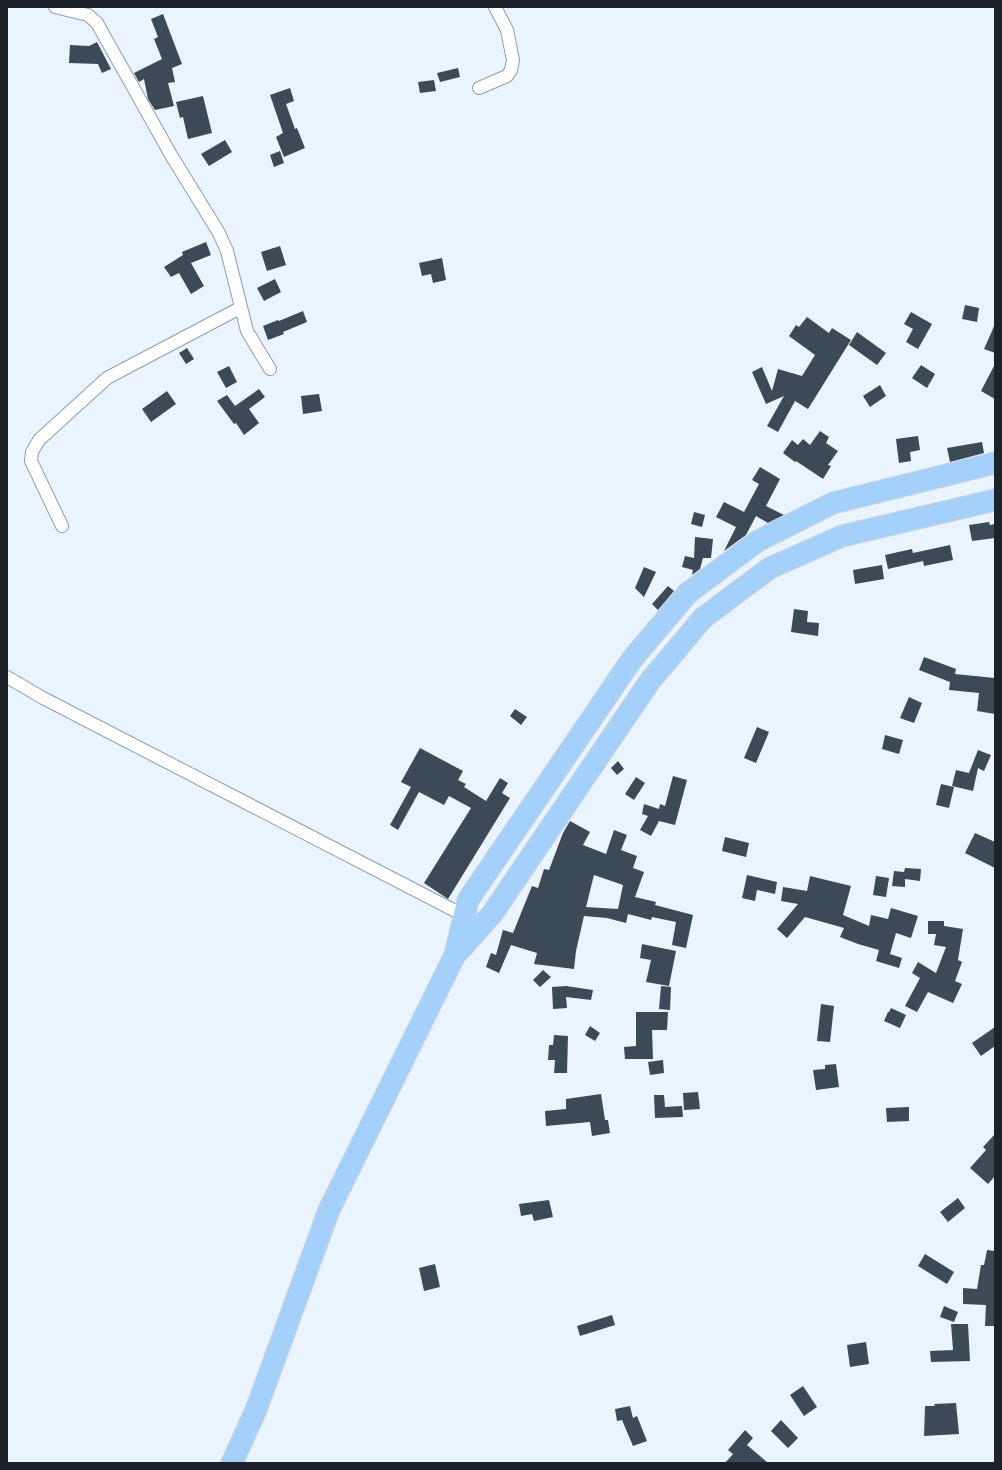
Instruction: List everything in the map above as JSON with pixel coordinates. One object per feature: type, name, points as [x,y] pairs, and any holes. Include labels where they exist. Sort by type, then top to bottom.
[{"type":"highway","points":[[232,1463],[256,1410],[329,1210],[473,920],[468,900],[633,658],[688,593],[758,541],[834,503],[995,463]]},
{"type":"highway","points":[[473,920],[492,914],[650,681],[703,618],[770,568],[842,536],[995,500]]},
{"type":"highway","points":[[834,503],[842,536]]},
{"type":"street","points":[[55,7],[88,15],[97,23],[171,155],[219,233],[227,251],[246,331],[270,369]]},
{"type":"street","points":[[479,88],[507,76],[511,70],[513,60],[507,30],[495,7]]},
{"type":"street","points":[[62,526],[31,461],[32,452],[40,440],[107,378],[240,308]]},
{"type":"street","points":[[7,677],[43,698],[473,920]]},
{"type":"building","points":[[163,14],[182,64],[172,68],[175,82],[168,83],[174,106],[155,110],[148,99],[144,79],[139,82],[134,73],[162,59],[154,39],[158,37],[151,19]]},
{"type":"building","points":[[97,42],[111,69],[102,73],[98,64],[69,63],[70,45],[89,46]]},
{"type":"building","points":[[458,68],[460,77],[440,82],[437,73]]},
{"type":"building","points":[[434,80],[436,91],[420,93],[418,82]]},
{"type":"building","points":[[290,88],[294,101],[286,104],[295,129],[297,128],[305,148],[284,157],[276,137],[283,133],[270,95]]},
{"type":"building","points":[[203,96],[212,133],[188,139],[183,117],[180,118],[176,102]]},
{"type":"building","points":[[225,140],[232,152],[209,166],[201,154]]},
{"type":"building","points":[[280,151],[284,163],[274,167],[270,155]]},
{"type":"building","points":[[206,242],[211,255],[191,263],[204,286],[191,294],[179,273],[171,277],[164,267],[183,255],[182,252]]},
{"type":"building","points":[[280,246],[286,265],[267,271],[261,252]]},
{"type":"building","points":[[442,258],[446,280],[433,283],[431,274],[422,276],[419,263]]},
{"type":"building","points":[[275,279],[281,292],[264,301],[257,288]]},
{"type":"building","points":[[965,305],[979,308],[977,322],[962,319]]},
{"type":"building","points":[[303,311],[307,322],[283,332],[284,334],[268,340],[263,326]]},
{"type":"building","points":[[911,312],[932,324],[918,349],[906,342],[913,329],[904,324]]},
{"type":"building","points":[[807,317],[829,333],[832,328],[851,340],[808,409],[795,401],[778,432],[767,426],[784,396],[766,404],[752,372],[762,367],[772,391],[778,369],[802,376],[815,355],[789,336],[796,325],[799,327]]},
{"type":"building","points":[[995,324],[995,353],[984,349]]},
{"type":"building","points":[[857,332],[886,353],[877,365],[849,345]]},
{"type":"building","points":[[187,348],[194,359],[186,364],[179,353]]},
{"type":"building","points":[[995,364],[995,399],[981,391]]},
{"type":"building","points":[[921,365],[935,374],[927,388],[912,378]]},
{"type":"building","points":[[229,366],[237,382],[226,388],[217,372]]},
{"type":"building","points":[[880,385],[886,396],[870,407],[863,396]]},
{"type":"building","points":[[259,389],[265,397],[249,409],[259,423],[244,435],[217,401],[227,395],[235,406]]},
{"type":"building","points":[[167,391],[176,404],[151,422],[142,409]]},
{"type":"building","points":[[319,394],[322,411],[303,414],[301,396]]},
{"type":"building","points":[[820,431],[829,437],[826,443],[838,451],[828,465],[831,466],[823,479],[783,453],[792,440],[798,445],[803,439],[810,445]]},
{"type":"building","points":[[918,436],[920,450],[910,452],[911,461],[899,463],[896,439]]},
{"type":"building","points":[[982,442],[984,453],[950,462],[947,448]]},
{"type":"building","points":[[760,467],[780,479],[766,506],[784,515],[768,523],[756,516],[746,535],[724,551],[736,527],[716,517],[724,502],[744,512],[759,484],[752,480]]},
{"type":"building","points":[[694,512],[705,515],[702,527],[691,524]]},
{"type":"building","points":[[989,522],[990,525],[995,524],[995,538],[972,541],[969,525]]},
{"type":"building","points":[[695,537],[713,539],[711,558],[703,558],[700,569],[692,575],[693,570],[682,567],[685,556],[694,558]]},
{"type":"building","points":[[950,545],[953,560],[924,566],[923,561],[888,569],[885,555],[912,549],[913,553]]},
{"type":"building","points":[[882,565],[884,579],[855,584],[853,570]]},
{"type":"building","points":[[644,567],[656,572],[644,597],[635,588]]},
{"type":"building","points":[[668,586],[674,591],[658,610],[652,604]]},
{"type":"building","points":[[794,609],[808,611],[807,622],[819,623],[818,636],[791,632]]},
{"type":"building","points":[[924,657],[956,669],[955,674],[995,678],[995,714],[977,711],[979,693],[949,690],[950,682],[919,670]]},
{"type":"building","points":[[909,697],[922,703],[914,723],[900,718]]},
{"type":"building","points":[[515,709],[527,717],[521,725],[510,716]]},
{"type":"building","points":[[757,727],[769,732],[756,763],[744,758]]},
{"type":"building","points":[[885,735],[903,740],[899,754],[882,749]]},
{"type":"building","points":[[420,748],[463,771],[458,780],[466,784],[464,787],[486,801],[500,778],[508,783],[502,793],[510,798],[448,899],[424,883],[471,808],[449,796],[444,805],[419,792],[398,830],[390,825],[411,787],[401,782]]},
{"type":"building","points":[[978,750],[991,755],[984,771],[978,768],[973,791],[952,786],[956,770],[969,773]]},
{"type":"building","points":[[618,761],[624,769],[617,775],[611,768]]},
{"type":"building","points":[[673,776],[687,780],[675,825],[659,821],[651,836],[640,830],[648,816],[642,814],[644,804],[659,809],[660,804],[665,806]]},
{"type":"building","points":[[636,777],[645,783],[634,800],[625,794]]},
{"type":"building","points":[[941,784],[954,787],[949,808],[936,805]]},
{"type":"building","points":[[570,821],[590,832],[583,845],[606,854],[614,830],[627,835],[621,850],[637,856],[633,868],[644,872],[635,897],[656,902],[655,905],[693,915],[686,948],[672,945],[676,922],[652,917],[651,920],[628,914],[626,923],[607,918],[584,916],[576,951],[574,969],[534,964],[537,953],[511,945],[499,973],[486,967],[491,953],[496,955],[503,930],[513,933],[532,886],[538,888],[544,869],[549,870],[563,833]],"holes":[[[594,875],[623,885],[618,909],[586,907]]]},
{"type":"building","points":[[975,833],[995,842],[995,868],[965,853]]},
{"type":"building","points":[[725,837],[749,843],[746,857],[722,851]]},
{"type":"building","points":[[905,868],[921,869],[920,881],[905,879],[905,887],[892,886],[894,871],[904,872]]},
{"type":"building","points":[[747,875],[777,882],[775,894],[757,890],[755,901],[742,898]]},
{"type":"building","points":[[810,876],[851,886],[843,915],[869,926],[871,915],[888,919],[891,908],[918,916],[911,938],[896,933],[890,954],[902,958],[899,968],[876,961],[879,950],[840,937],[844,928],[805,917],[787,938],[777,929],[798,904],[781,901],[783,887],[807,891]]},
{"type":"building","points":[[876,876],[889,878],[886,897],[873,895]]},
{"type":"building","points":[[928,921],[944,921],[944,926],[963,929],[958,960],[962,962],[955,981],[962,984],[953,1003],[928,992],[917,1012],[905,1006],[920,978],[912,973],[918,962],[936,973],[946,947],[934,945],[936,934],[928,934]]},
{"type":"building","points":[[642,944],[676,951],[669,986],[646,982],[651,960],[640,958]]},
{"type":"building","points":[[543,970],[551,977],[540,987],[533,980]]},
{"type":"building","points":[[566,986],[593,990],[591,1000],[566,997],[567,1008],[553,1009],[552,987]]},
{"type":"building","points":[[661,986],[671,987],[670,1010],[659,1009]]},
{"type":"building","points":[[821,1004],[834,1006],[830,1042],[817,1041]]},
{"type":"building","points":[[891,1008],[906,1015],[900,1028],[884,1021]]},
{"type":"building","points":[[636,1012],[668,1012],[667,1030],[652,1030],[653,1059],[625,1059],[624,1047],[636,1046]]},
{"type":"building","points":[[590,1026],[600,1033],[595,1041],[585,1035]]},
{"type":"building","points":[[995,1027],[995,1046],[981,1056],[972,1043]]},
{"type":"building","points":[[554,1035],[568,1036],[567,1073],[554,1073],[555,1060],[548,1060],[549,1045],[553,1045]]},
{"type":"building","points":[[663,1060],[664,1073],[650,1075],[648,1062]]},
{"type":"building","points":[[836,1064],[839,1087],[816,1090],[813,1070],[825,1069],[825,1065]]},
{"type":"building","points":[[698,1092],[700,1109],[684,1110],[683,1093]]},
{"type":"building","points":[[601,1094],[605,1120],[608,1120],[610,1133],[592,1136],[590,1122],[546,1126],[545,1111],[566,1109],[566,1099]]},
{"type":"building","points":[[654,1095],[664,1095],[665,1107],[682,1106],[683,1117],[655,1118]]},
{"type":"building","points":[[909,1107],[909,1121],[887,1122],[886,1108]]},
{"type":"building","points":[[995,1134],[995,1176],[988,1184],[970,1168],[986,1150],[983,1147]]},
{"type":"building","points":[[958,1198],[965,1208],[948,1222],[940,1212]]},
{"type":"building","points":[[549,1200],[553,1217],[534,1221],[532,1214],[521,1216],[519,1204]]},
{"type":"building","points":[[987,1250],[995,1251],[995,1326],[985,1326],[986,1305],[963,1304],[963,1288],[977,1289],[981,1265],[984,1265]]},
{"type":"building","points":[[925,1254],[954,1272],[947,1284],[918,1266]]},
{"type":"building","points":[[435,1264],[440,1287],[424,1291],[419,1268]]},
{"type":"building","points":[[944,1306],[958,1312],[954,1322],[940,1317]]},
{"type":"building","points":[[612,1315],[615,1325],[580,1336],[577,1326]]},
{"type":"building","points":[[951,1324],[968,1324],[970,1361],[931,1362],[930,1351],[953,1350]]},
{"type":"building","points":[[866,1342],[869,1364],[850,1367],[847,1345]]},
{"type":"building","points":[[803,1386],[817,1407],[804,1416],[790,1395]]},
{"type":"building","points":[[956,1403],[959,1434],[924,1436],[925,1406]]},
{"type":"building","points":[[630,1406],[633,1418],[637,1416],[647,1441],[633,1446],[622,1420],[617,1421],[615,1409]]},
{"type":"building","points":[[781,1420],[798,1438],[788,1448],[771,1431]]},
{"type":"building","points":[[745,1430],[753,1438],[747,1445],[768,1463],[725,1463],[733,1454],[728,1450]]}]
